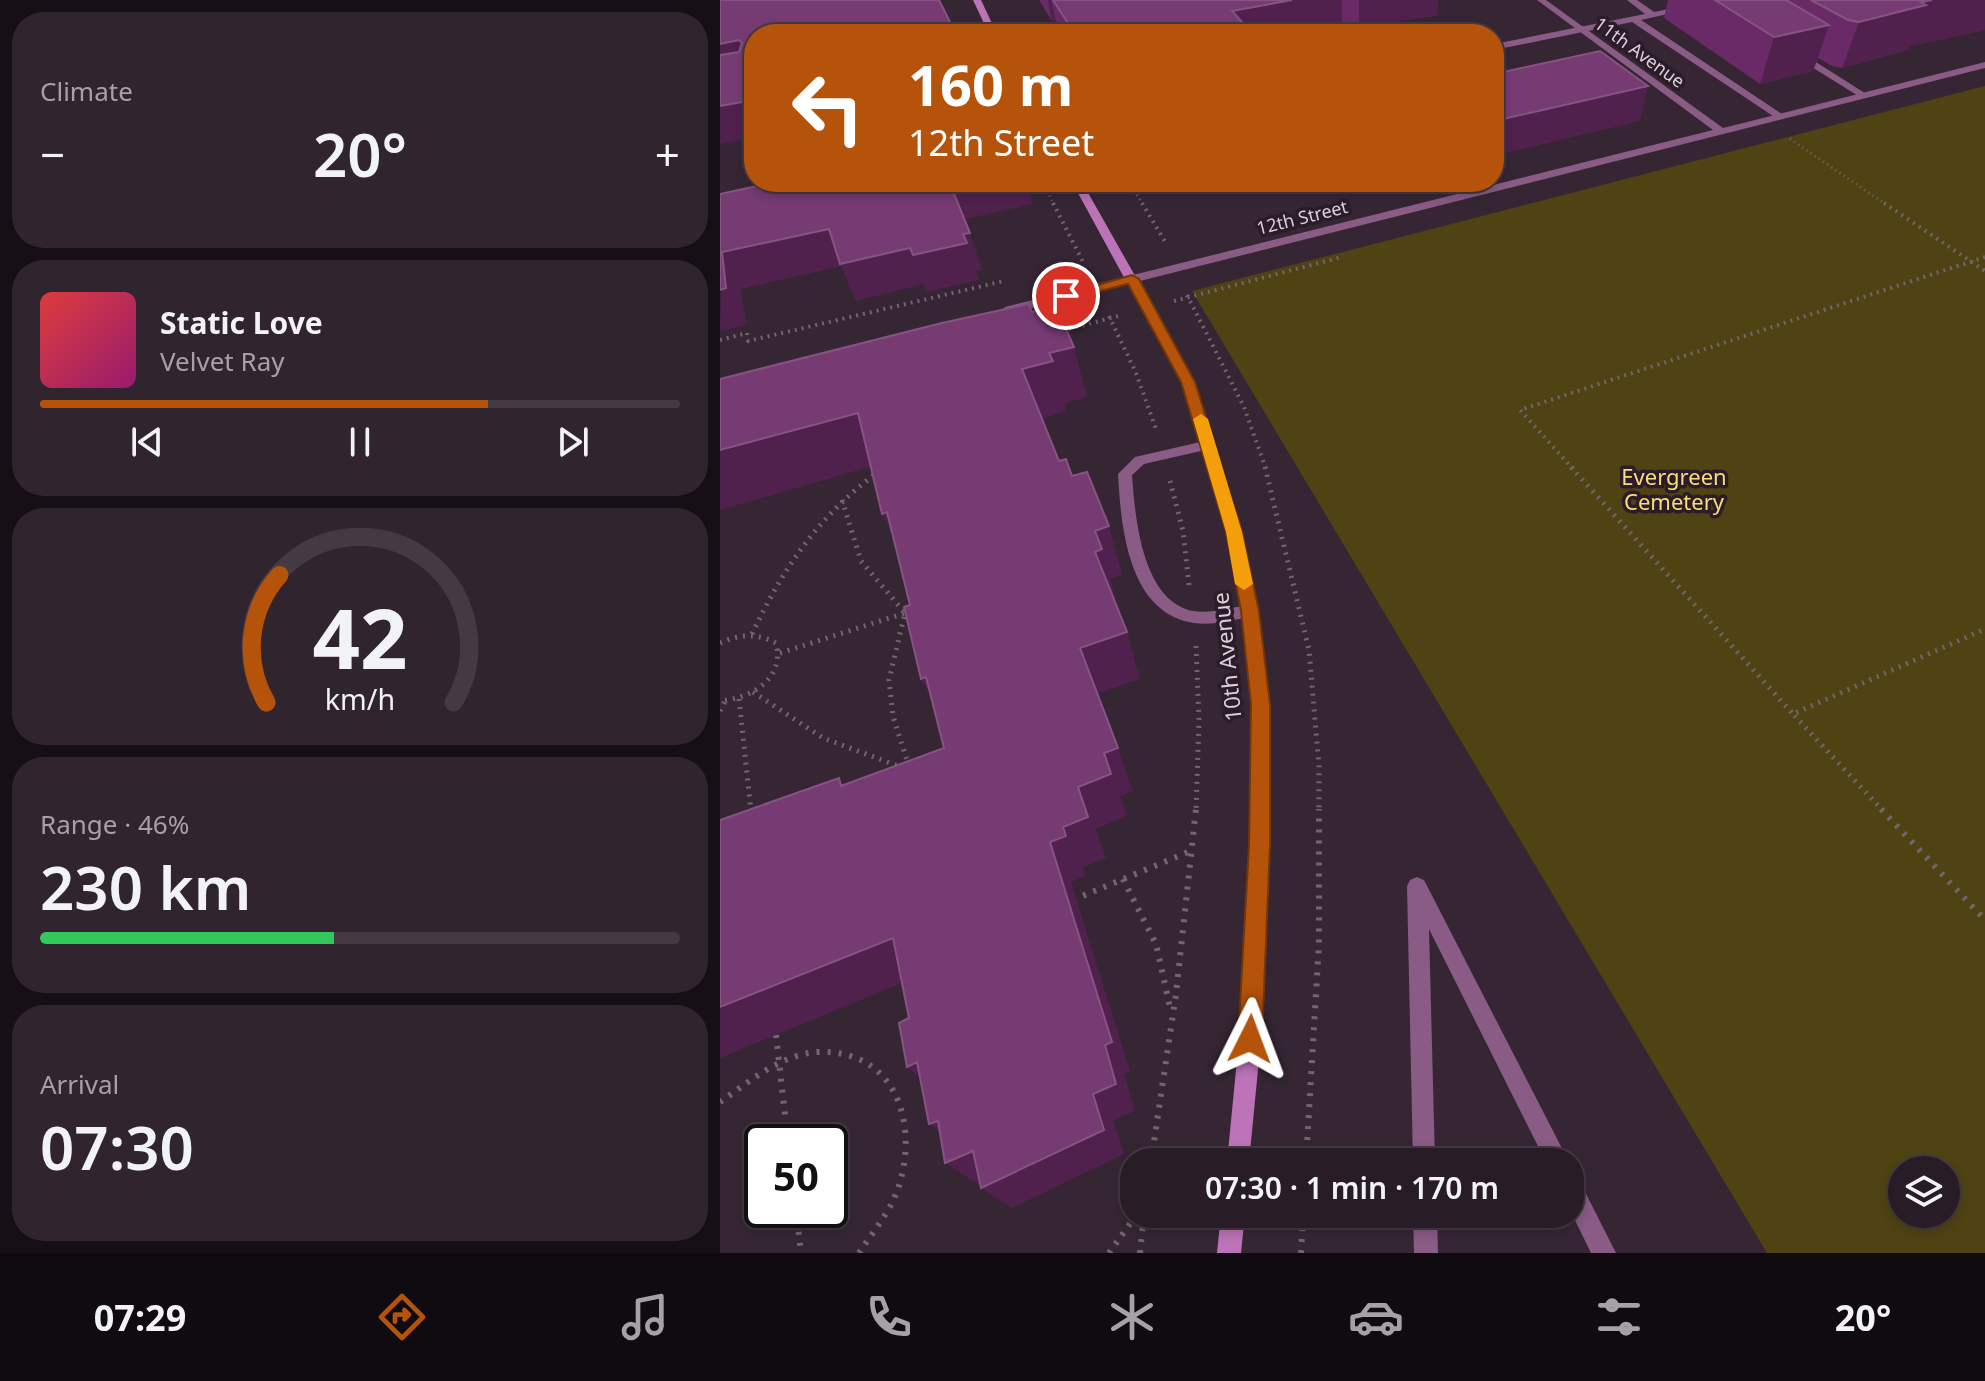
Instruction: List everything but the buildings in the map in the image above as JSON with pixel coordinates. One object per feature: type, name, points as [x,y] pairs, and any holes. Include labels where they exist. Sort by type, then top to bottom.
[{"type":"main road","points":[[977,0],[988,24]]},
{"type":"main road","name":"10th Avenue","points":[[1083,192],[1188,382],[1234,532],[1250,611],[1261,704],[1259,845],[1250,1039],[1239,1148]]},
{"type":"main road","points":[[1229,1253],[1232,1228]]},
{"type":"street","name":"11th Avenue","points":[[1541,0],[1721,131]]},
{"type":"street","points":[[1631,0],[1653,15]]},
{"type":"street","points":[[1504,45],[1720,1]]},
{"type":"street","points":[[1061,24],[1089,19]]},
{"type":"street","points":[[1634,19],[1779,116]]},
{"type":"street","points":[[1786,47],[1863,95]]},
{"type":"street","name":"12th Street","points":[[1504,185],[1985,65]]},
{"type":"street","name":"12th Street","points":[[992,314],[1477,192]]},
{"type":"street","points":[[1209,445],[1140,460],[1125,474],[1127,504],[1144,578],[1165,606],[1193,617],[1250,611]]},
{"type":"street","points":[[1424,1148],[1417,886],[1551,1148]]},
{"type":"street","points":[[1584,1214],[1604,1253]]},
{"type":"street","points":[[1425,1228],[1426,1253]]},
{"type":"path","points":[[1762,121],[1985,271]]},
{"type":"path","points":[[1048,192],[1136,373],[1164,454],[1183,531],[1193,617],[1201,700],[1194,850],[1153,1148]]},
{"type":"path","points":[[1135,192],[1181,266]]},
{"type":"path","points":[[1985,257],[1520,410],[1793,714],[1985,920]]},
{"type":"path","points":[[720,340],[747,333],[748,341],[1007,280]]},
{"type":"path","points":[[1050,334],[1187,297]]},
{"type":"path","points":[[752,634],[768,597],[790,562],[850,490],[888,466]]},
{"type":"path","points":[[842,500],[854,543],[867,569],[905,613],[889,680],[893,716],[910,769]]},
{"type":"path","points":[[780,653],[916,609]]},
{"type":"path","points":[[1793,714],[1985,629]]},
{"type":"path","points":[[720,643],[752,634],[776,643],[780,653],[775,673],[753,692],[739,699],[723,701],[720,711]]},
{"type":"path","points":[[753,692],[785,718],[830,744],[910,769]]},
{"type":"path","points":[[739,699],[753,826]]},
{"type":"path","points":[[896,775],[910,769]]},
{"type":"path","points":[[1065,903],[1194,850]]},
{"type":"path","points":[[1123,879],[1156,944],[1173,1021]]},
{"type":"path","points":[[776,1035],[786,1124]]},
{"type":"path","points":[[720,1102],[743,1081],[779,1061],[818,1051],[854,1056],[883,1073],[902,1101],[910,1139],[902,1182],[881,1226],[859,1253]]},
{"type":"path","points":[[798,1228],[801,1253]]},
{"type":"path","points":[[1109,1253],[1127,1228]]},
{"type":"path","points":[[1140,1253],[1143,1228]]},
{"type":"path","points":[[1301,1253],[1302,1228]]},
{"type":"green space","name":"Evergreen Cemetery","points":[[1985,86],[1985,1253],[1767,1253],[1192,291]]},
{"type":"slow traffic","points":[[1201,419],[1234,532],[1244,584]]},
{"type":"route","points":[[1066,296],[1132,279],[1188,382],[1234,532],[1250,611],[1261,704],[1259,845],[1250,1039]]}]
